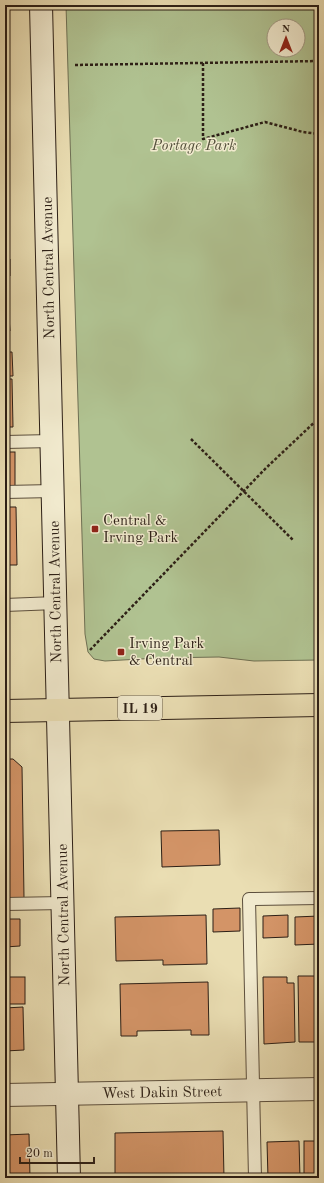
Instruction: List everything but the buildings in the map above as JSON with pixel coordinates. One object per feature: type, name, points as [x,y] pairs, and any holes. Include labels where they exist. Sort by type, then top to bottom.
[{"type":"main road","name":"North Central Avenue","points":[[41,5],[69,1178]]},
{"type":"main road","name":"IL 19","points":[[5,711],[319,705]]},
{"type":"main road","name":"West Dakin Street","points":[[5,1094],[319,1089]]},
{"type":"lane","points":[[5,442],[52,440]]},
{"type":"lane","points":[[5,492],[53,491]]},
{"type":"lane","points":[[5,605],[56,604]]},
{"type":"lane","points":[[255,1178],[249,899],[319,898]]},
{"type":"lane","points":[[5,904],[63,903]]},
{"type":"path","points":[[75,65],[319,61]]},
{"type":"path","points":[[203,63],[203,139],[265,122],[303,132],[319,134]]},
{"type":"path","points":[[90,650],[243,491],[319,418]]},
{"type":"path","points":[[191,439],[294,541]]},
{"type":"green space","name":"Portage Park","points":[[66,5],[319,5],[319,660],[254,661],[219,657],[105,661],[94,659],[88,652],[85,634]]},
{"type":"place","name":"Central & Irving Park","points":[[95,529]]},
{"type":"place","name":"Irving Park & Central","points":[[121,652]]}]
